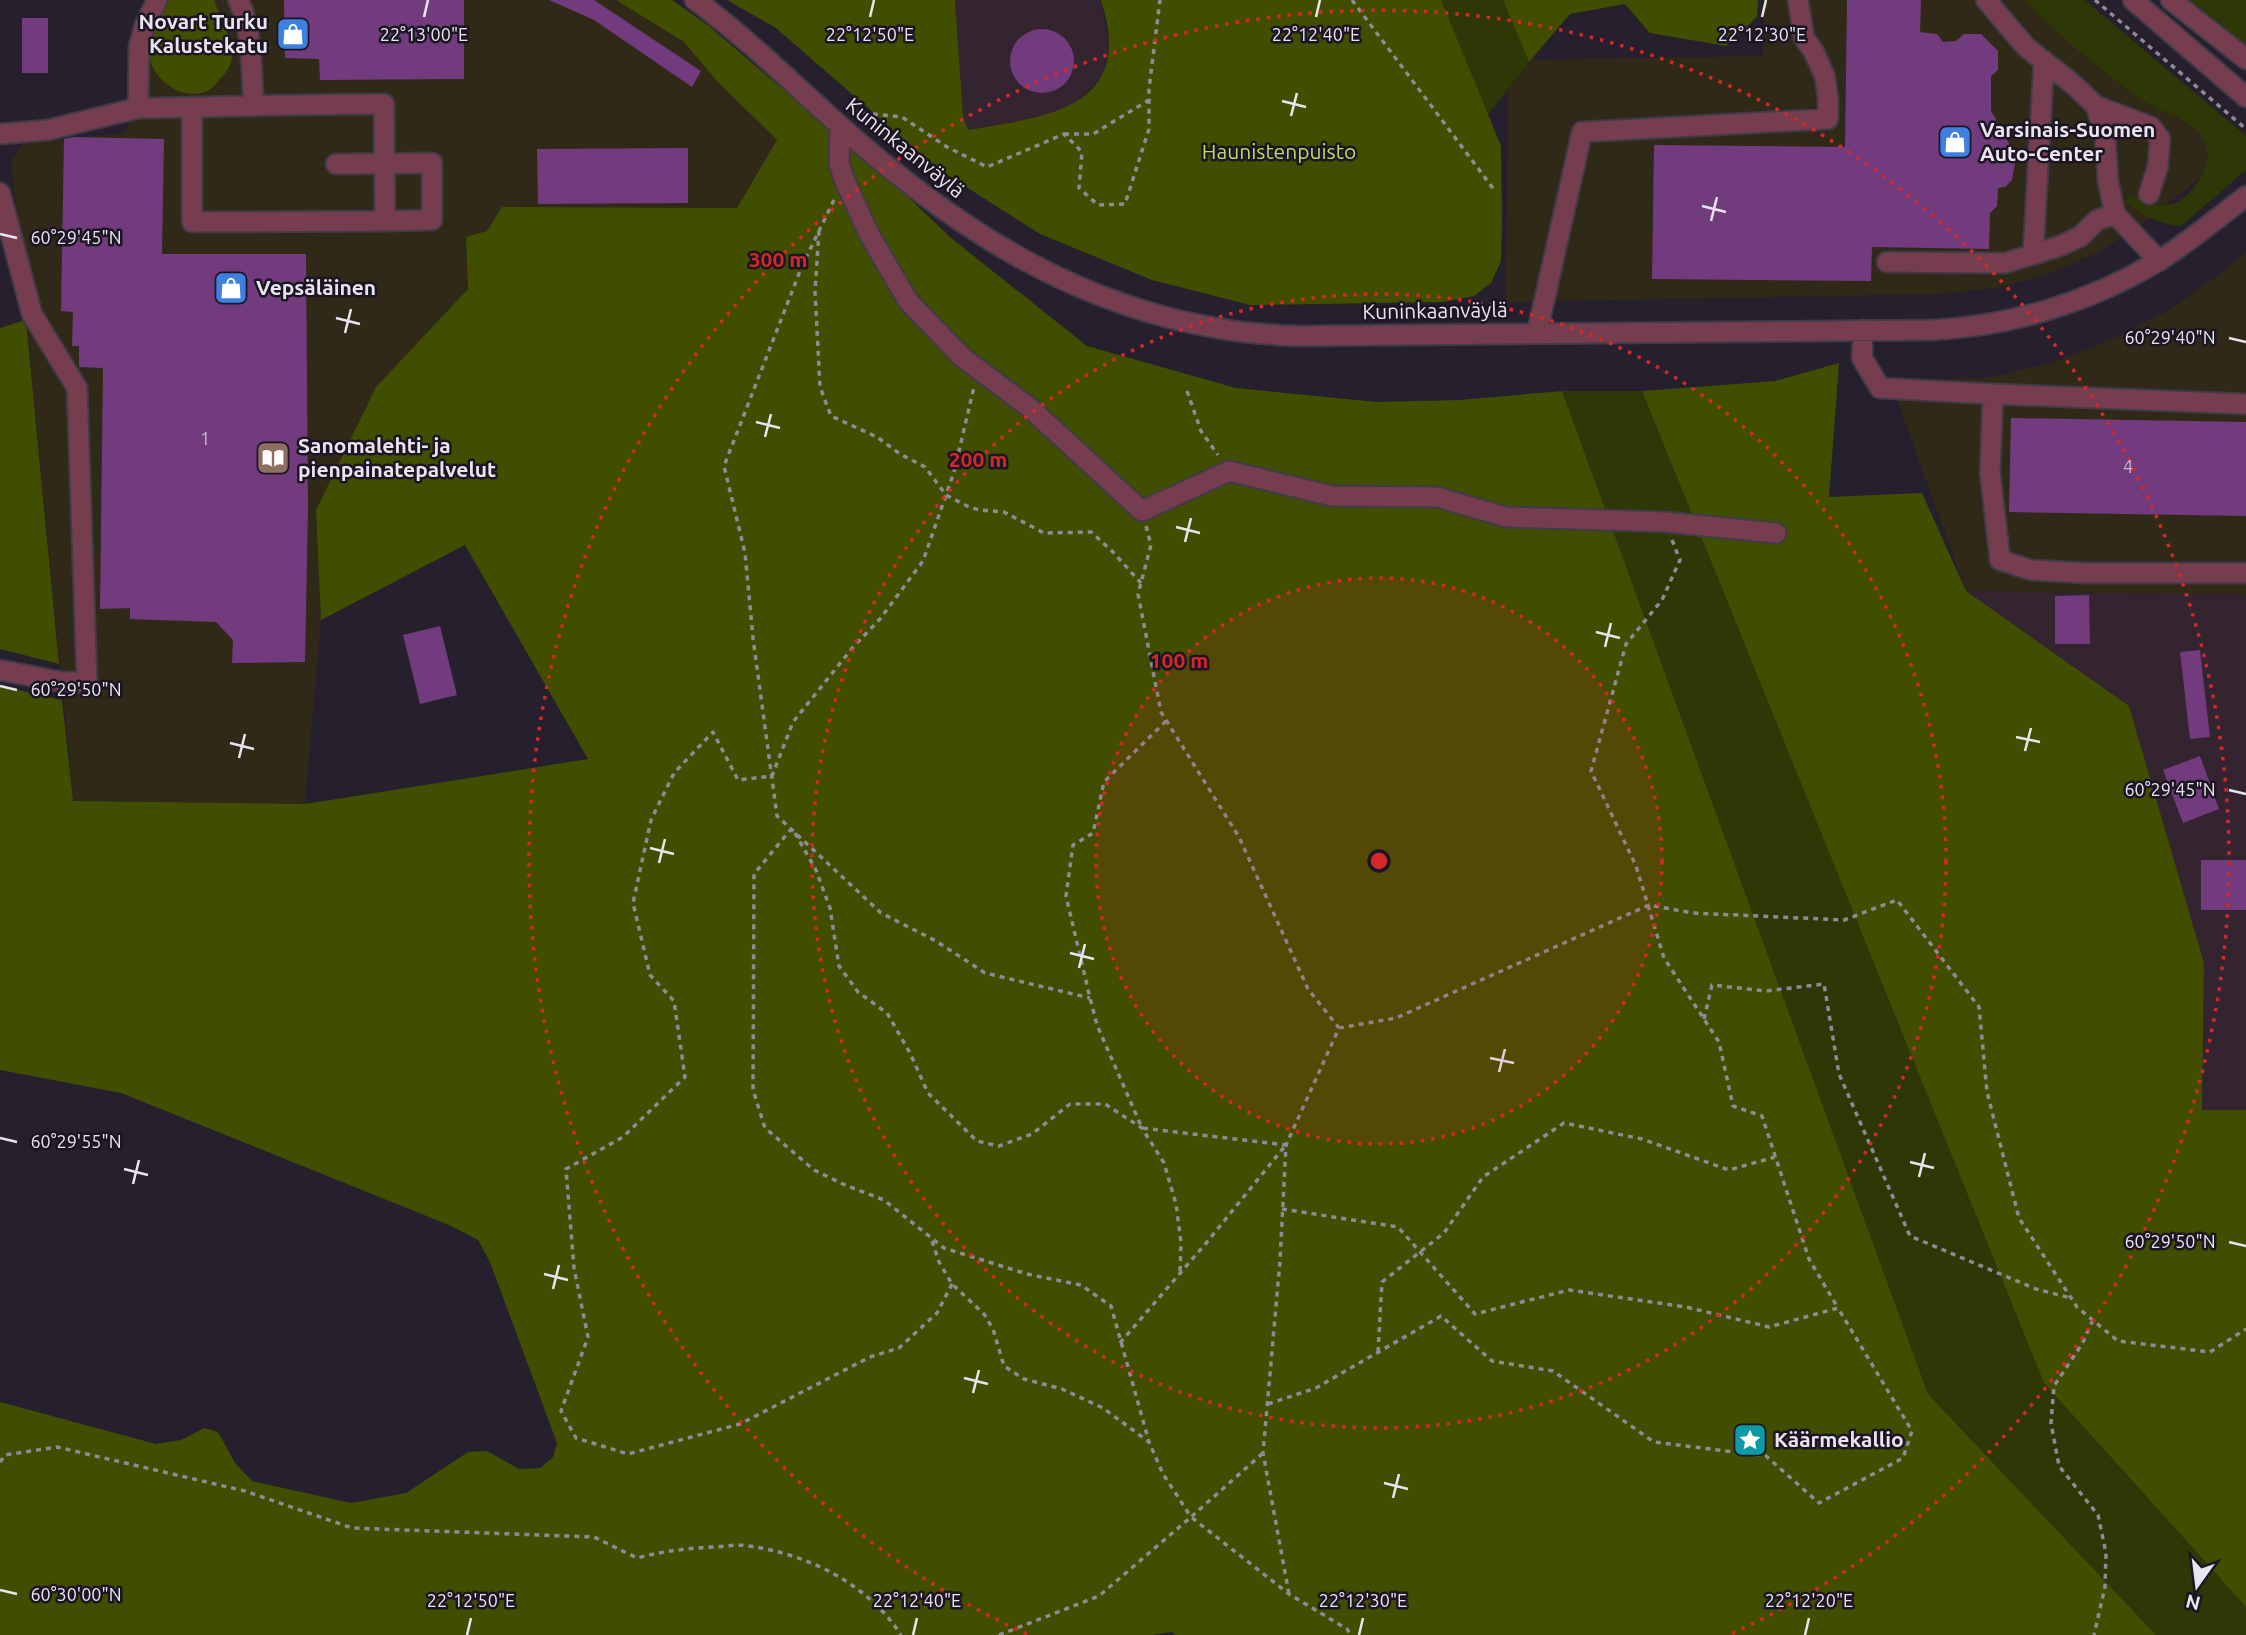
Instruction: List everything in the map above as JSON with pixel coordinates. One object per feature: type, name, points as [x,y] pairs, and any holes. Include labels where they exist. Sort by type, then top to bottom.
[{"type":"street","points":[[138,108],[139,46],[157,0]]},
{"type":"street","points":[[238,0],[244,10],[248,33],[254,106]]},
{"type":"street","name":"Kuninkaanväylä","points":[[695,0],[847,119],[927,197],[993,243],[1036,269],[1142,310],[1216,328],[1286,335],[1962,328],[2021,318],[2092,294],[2159,261],[2246,196]]},
{"type":"street","points":[[1537,333],[1582,132],[1828,119],[1825,77],[1814,52],[1804,38],[1798,0]]},
{"type":"street","points":[[1986,0],[2026,47],[2096,106],[2151,127],[2160,139],[2158,166],[2149,194]]},
{"type":"street","points":[[2133,0],[2246,97]]},
{"type":"street","points":[[2171,0],[2246,59]]},
{"type":"street","points":[[2034,255],[2044,61]]},
{"type":"street","points":[[0,134],[48,130],[138,108],[384,104],[385,221]]},
{"type":"street","points":[[2096,106],[2105,134],[2108,181],[2115,214],[2159,261]]},
{"type":"street","points":[[192,107],[192,222],[432,220],[432,163],[336,164]]},
{"type":"street","points":[[847,119],[839,163],[844,179],[869,234],[908,301],[962,357],[1030,408],[1142,511],[1229,471],[1332,496],[1437,497],[1506,517],[1665,522],[1776,533]]},
{"type":"street","points":[[0,193],[32,314],[77,388],[87,681],[62,682],[0,670]]},
{"type":"street","points":[[1887,262],[2005,263],[2034,255],[2081,236],[2097,220],[2115,214]]},
{"type":"street","points":[[1863,330],[1862,358],[1880,388],[2246,404]]},
{"type":"street","points":[[1993,394],[1990,472],[2000,561],[2031,570],[2084,573],[2246,573]]},
{"type":"path","points":[[1064,134],[1082,152],[1079,188],[1098,205],[1125,204],[1149,129],[1149,100],[1160,0]]},
{"type":"path","points":[[1352,0],[1495,191]]},
{"type":"path","points":[[2095,0],[2246,129]]},
{"type":"path","points":[[847,119],[902,117],[947,147],[987,167],[1064,134],[1093,134],[1149,100]]},
{"type":"path","points":[[844,179],[780,320],[724,466],[745,553],[752,638],[777,816],[881,913],[936,940],[985,973],[1090,998]]},
{"type":"path","points":[[820,229],[815,291],[820,387],[831,416],[877,437],[900,454],[925,467],[946,495],[979,510],[1004,512],[1044,533],[1091,532],[1141,583]]},
{"type":"path","points":[[772,776],[793,722],[854,646],[880,619],[923,561],[964,439],[979,368]]},
{"type":"path","points":[[1187,391],[1200,431],[1229,471]]},
{"type":"path","points":[[1142,511],[1151,545],[1138,594],[1161,712],[1239,836],[1308,989],[1339,1028]]},
{"type":"path","points":[[1268,1404],[1317,1388],[1441,1316],[1492,1361],[1553,1371],[1654,1443],[1766,1456],[1819,1503],[1903,1458],[1912,1431],[1809,1259],[1762,1116],[1733,1106],[1719,1042],[1664,958],[1636,866],[1591,771],[1626,645],[1662,600],[1680,560],[1665,522]]},
{"type":"path","points":[[1167,721],[1104,782],[1093,833],[1073,845],[1066,896],[1097,1025],[1142,1128],[1164,1163],[1176,1204],[1181,1242],[1180,1274]]},
{"type":"path","points":[[772,776],[738,780],[713,732],[674,773],[651,820],[633,903],[650,975],[674,1000],[685,1077],[623,1137],[566,1169],[574,1268],[588,1337],[561,1411],[576,1438],[628,1454],[740,1424],[870,1357],[899,1348],[937,1313],[952,1284]]},
{"type":"path","points":[[792,828],[816,870],[830,908],[839,966],[858,992],[887,1013],[910,1053],[928,1093],[977,1141],[999,1146],[1032,1134],[1070,1104],[1105,1104],[1142,1128],[1286,1144]]},
{"type":"path","points":[[792,828],[754,874],[753,1090],[765,1128],[814,1170],[884,1200],[944,1248],[1015,1270],[1081,1285],[1111,1306],[1149,1441],[1163,1474],[1191,1517],[1289,1594],[1347,1629],[1351,1635]]},
{"type":"path","points":[[1339,1028],[1396,1018],[1649,905],[1693,913],[1844,920],[1897,900],[1979,1007],[1987,1092],[2020,1218],[2077,1307],[2118,1341],[2210,1352],[2246,1329]]},
{"type":"path","points":[[1704,1019],[1712,985],[1766,991],[1824,985],[1839,1074],[1910,1236],[2036,1289],[2071,1298]]},
{"type":"path","points":[[1120,1343],[1286,1144],[1339,1028]]},
{"type":"path","points":[[1378,1352],[1382,1282],[1444,1233],[1483,1177],[1564,1123],[1642,1139],[1729,1170],[1775,1157]]},
{"type":"path","points":[[1286,1144],[1263,1453],[1289,1594]]},
{"type":"path","points":[[1282,1209],[1398,1227],[1475,1314],[1569,1290],[1686,1307],[1769,1327],[1838,1308]]},
{"type":"path","points":[[932,1238],[939,1262],[952,1284],[984,1314],[993,1329],[1004,1366],[1024,1380],[1062,1389],[1103,1408],[1149,1441]]},
{"type":"path","points":[[2093,1320],[2082,1344],[2054,1387],[2051,1423],[2059,1466],[2098,1515],[2106,1553],[2105,1587],[2094,1635]]},
{"type":"path","points":[[0,1462],[5,1455],[57,1447],[245,1491],[352,1528],[594,1536],[637,1558],[670,1549],[746,1545],[795,1555],[856,1586],[894,1624],[901,1635]]},
{"type":"path","points":[[999,1635],[1099,1596],[1263,1453]]},
{"type":"shaded area","points":[[175,0],[616,0],[684,42],[716,80],[777,140],[737,208],[502,207],[487,231],[466,237],[468,289],[376,387],[316,510],[321,620],[305,804],[73,801],[11,160],[25,142],[126,133],[162,19]]},
{"type":"shaded area","points":[[955,0],[1101,0],[1109,45],[1103,76],[1078,102],[1037,118],[967,130],[963,116]]},
{"type":"shaded area","points":[[1764,0],[2053,0],[2200,113],[2222,161],[2139,226],[2099,252],[2045,275],[1996,288],[1936,294],[1506,302],[1508,60],[1763,56]]},
{"type":"shaded area","points":[[2246,252],[2246,595],[1966,591],[1890,380],[1987,378],[2055,362],[2119,336],[2167,311]]},
{"type":"shaded area","points":[[1966,591],[2246,595],[2246,1110],[2202,1110],[2204,963],[2129,706]]},
{"type":"green space","points":[[166,0],[214,0],[229,39],[232,55],[227,71],[207,91],[197,94],[177,90],[168,85],[154,70],[150,61],[150,38]]},
{"type":"green space","points":[[616,0],[672,0],[709,26],[906,195],[951,238],[1087,346],[1236,388],[1377,402],[1460,400],[1562,391],[1928,1394],[2156,1635],[1175,1635],[1172,1632],[1151,1635],[0,1635],[0,1402],[156,1444],[181,1440],[204,1428],[218,1432],[235,1463],[252,1481],[351,1503],[406,1493],[468,1452],[487,1451],[519,1469],[540,1468],[553,1457],[557,1443],[490,1262],[478,1240],[449,1225],[121,1093],[0,1070],[0,686],[62,700],[73,801],[305,804],[588,759],[465,545],[321,620],[316,510],[376,387],[468,289],[466,237],[487,231],[502,207],[737,208],[777,140],[716,80],[684,42]]},
{"type":"green space","name":"Haunistenpuisto","points":[[727,0],[955,0],[963,116],[968,130],[1054,111],[1078,101],[1095,85],[1106,64],[1109,36],[1101,0],[1441,0],[1501,146],[1501,261],[1491,283],[1474,296],[1443,302],[1250,305],[1152,280],[1040,234],[938,169],[776,28]]},
{"type":"green space","points":[[1441,0],[1503,0],[1529,62],[1487,116]]},
{"type":"green space","points":[[1503,0],[1758,0],[1757,17],[1726,46],[1650,33],[1625,4],[1570,14],[1529,62]]},
{"type":"green space","points":[[2025,0],[2085,0],[2246,136],[2246,170],[2181,226],[2158,221],[2131,206],[2125,201],[2130,196],[2149,203],[2168,205],[2187,195],[2206,168],[2208,152],[2202,137],[2189,124],[2131,92],[2069,42]]},
{"type":"green space","points":[[2189,0],[2246,0],[2246,44]]},
{"type":"green space","points":[[26,320],[59,664],[0,649],[0,328]]},
{"type":"green space","points":[[1839,363],[1829,497],[1922,493],[1966,591],[2129,706],[2204,963],[2202,1110],[2246,1110],[2246,1607],[2044,1383],[1642,391],[1775,381]]},
{"type":"green space","points":[[1562,391],[1642,391],[2044,1383],[2246,1607],[2246,1635],[2156,1635],[1928,1394]]},
{"type":"building","points":[[284,0],[464,0],[464,79],[320,80],[319,59],[285,58]]},
{"type":"building","points":[[549,0],[594,0],[701,71],[692,87],[594,20]]},
{"type":"building","name":"Varsinais-Suomen Auto-Center","points":[[1847,0],[1921,0],[1920,32],[1937,34],[1943,42],[1956,41],[1964,34],[1981,34],[1998,51],[1998,70],[1991,76],[1991,111],[1996,119],[1998,137],[2006,138],[2014,152],[2015,164],[2012,180],[2005,187],[1998,188],[1997,206],[1990,213],[1989,249],[1872,247],[1871,281],[1652,279],[1654,145],[1845,147]]},
{"type":"building","points":[[22,18],[48,18],[48,73],[22,73]]},
{"type":"building","points":[[1042,29],[1060,35],[1068,43],[1074,61],[1068,79],[1060,87],[1042,93],[1024,87],[1016,79],[1010,61],[1016,43],[1024,35]]},
{"type":"building","points":[[64,139],[164,139],[162,254],[306,254],[308,510],[305,662],[232,663],[233,640],[216,622],[130,619],[130,608],[100,609],[103,368],[79,367],[79,346],[72,346],[73,312],[61,311]]},
{"type":"building","points":[[688,148],[688,203],[538,204],[537,149]]},
{"type":"building","points":[[2011,418],[2246,422],[2246,516],[2009,512]]},
{"type":"building","points":[[2089,595],[2090,644],[2055,644],[2055,596]]},
{"type":"building","points":[[440,626],[457,695],[420,704],[403,635]]},
{"type":"building","points":[[2200,650],[2210,737],[2190,739],[2180,652]]},
{"type":"building","points":[[2200,756],[2219,809],[2183,823],[2163,770]]},
{"type":"building","points":[[2201,860],[2246,860],[2246,910],[2201,910]]},
{"type":"place","name":"Novart Turku Kalustekatu","points":[[293,34]]},
{"type":"place","name":"Varsinais-Suomen Auto-Center","points":[[1955,142]]},
{"type":"place","name":"Vepsäläinen","points":[[231,288]]},
{"type":"place","name":"Sanomalehti- ja pienpainatepalvelut","points":[[273,458]]},
{"type":"place","name":"Käärmekallio","points":[[1750,1440]]}]
